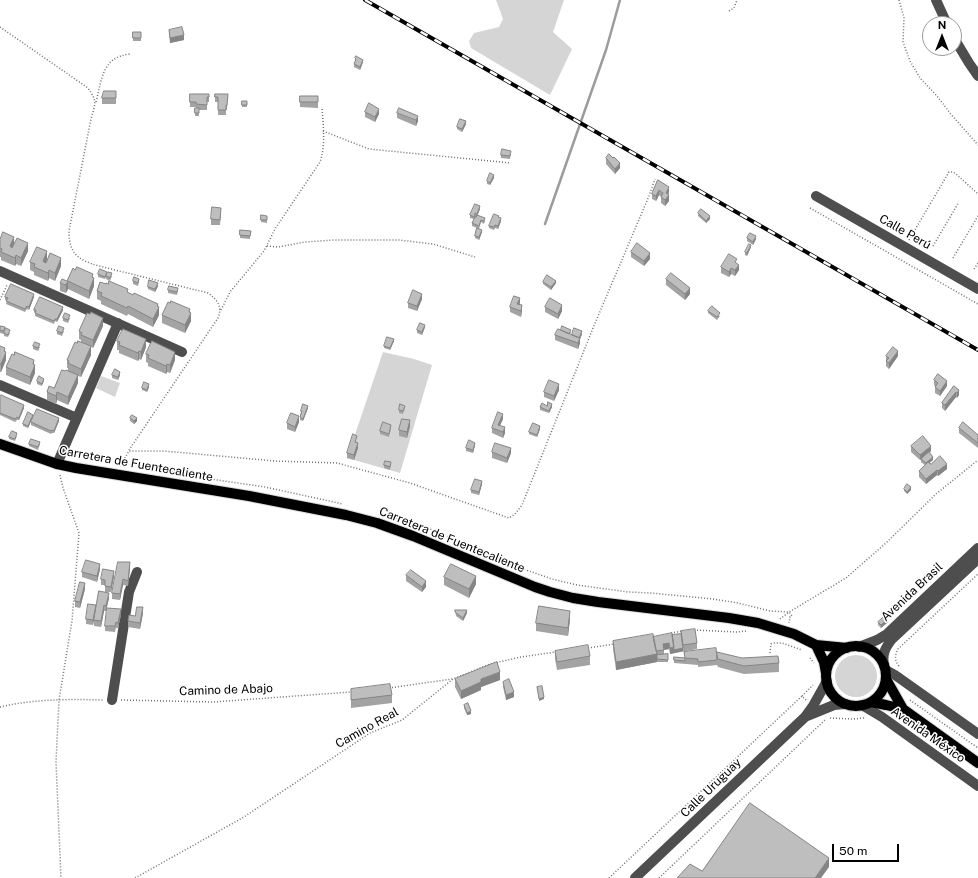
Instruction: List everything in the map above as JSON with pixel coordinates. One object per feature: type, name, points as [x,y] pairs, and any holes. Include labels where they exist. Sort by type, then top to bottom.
[{"type":"main road","name":"Carretera de Fuentecaliente","points":[[0,444],[57,464],[249,496],[346,515],[413,536],[535,587],[573,598],[729,618],[767,625],[794,634],[816,645],[847,648]]},
{"type":"main road","points":[[816,645],[824,662],[827,678],[830,691],[837,699],[845,704],[856,706],[867,704],[879,696],[884,688],[885,671],[880,658],[874,652],[867,648],[847,648],[839,652],[828,665],[827,678]]},
{"type":"main road","name":"Avenida México","points":[[885,671],[903,709]]},
{"type":"main road","name":"Avenida México","points":[[867,704],[886,704],[903,709],[978,763]]},
{"type":"street","points":[[936,0],[943,16]]},
{"type":"street","points":[[962,51],[978,76]]},
{"type":"street","name":"Calle Perú","points":[[818,197],[978,289]]},
{"type":"street","points":[[0,271],[182,352]]},
{"type":"street","points":[[57,464],[118,323]]},
{"type":"street","points":[[0,385],[77,418]]},
{"type":"street","name":"Avenida Brasil","points":[[859,647],[877,640],[887,634],[978,548]]},
{"type":"street","name":"Avenida Brasil","points":[[885,671],[883,657],[884,651],[892,638],[978,559]]},
{"type":"street","points":[[112,700],[129,592],[136,572]]},
{"type":"street","points":[[885,671],[895,675],[978,734]]},
{"type":"street","name":"Calle Uruguay","points":[[635,878],[805,717],[813,706],[827,678]]},
{"type":"street","name":"Calle Uruguay","points":[[805,717],[834,705],[845,704]]},
{"type":"street","name":"Avenida México","points":[[867,704],[882,718],[978,786]]},
{"type":"path","points":[[729,11],[734,8],[737,0]]},
{"type":"path","points":[[899,0],[904,18],[903,42],[910,61],[920,78],[978,145]]},
{"type":"path","points":[[0,27],[88,88],[94,96],[95,103]]},
{"type":"path","points":[[130,54],[113,58],[104,71],[91,120],[69,231],[71,249],[82,260],[90,263],[208,294],[217,300],[220,312]]},
{"type":"path","points":[[115,474],[132,443],[210,330],[230,292],[267,246],[275,229],[320,162],[323,154],[322,107]]},
{"type":"path","points":[[323,131],[369,149],[511,163]]},
{"type":"path","points":[[908,240],[910,240],[950,172],[956,174],[978,194]]},
{"type":"path","points":[[115,474],[129,450],[164,450],[274,461],[337,463],[410,483],[509,518],[515,514],[522,505],[655,179]]},
{"type":"path","points":[[933,246],[959,202]]},
{"type":"path","points":[[810,208],[978,304]]},
{"type":"path","points":[[953,258],[978,216]]},
{"type":"path","points":[[267,246],[278,247],[305,242],[334,240],[399,240],[433,244],[476,257]]},
{"type":"path","points":[[974,269],[978,263]]},
{"type":"path","points":[[0,300],[11,276]]},
{"type":"path","points":[[693,630],[736,632],[753,630],[780,619],[788,612],[846,578],[886,543],[936,494],[978,460]]},
{"type":"path","points":[[57,464],[62,488],[80,533],[72,621],[59,700],[56,762],[61,878]]},
{"type":"path","points":[[137,469],[150,467],[197,477],[265,487],[345,504]]},
{"type":"path","points":[[373,512],[418,524],[526,570],[552,579],[571,584],[628,592],[713,599],[738,603],[770,611],[788,612],[792,616],[789,620],[789,624],[792,626]]},
{"type":"path","points":[[900,667],[896,661],[896,652],[898,649],[978,574]]},
{"type":"path","points":[[670,633],[685,631]]},
{"type":"path","points":[[770,653],[771,644],[773,642],[782,642],[806,652]]},
{"type":"path","points":[[584,648],[615,644]]},
{"type":"path","points":[[895,649],[897,645]]},
{"type":"path","name":"Camino Real","points":[[135,878],[244,817],[370,733],[402,720],[453,679],[490,664],[521,657],[560,652]]},
{"type":"path","points":[[810,658],[816,668]]},
{"type":"path","points":[[389,688],[453,679]]},
{"type":"path","points":[[802,696],[816,680]]},
{"type":"path","name":"Camino de Abajo","points":[[0,707],[12,704],[59,700],[214,702],[352,692]]},
{"type":"path","points":[[910,700],[978,748]]},
{"type":"path","points":[[827,720],[831,717],[845,719],[867,718]]},
{"type":"shaded area","points":[[496,0],[564,0],[553,32],[572,49],[550,95],[471,48],[469,41],[474,33],[499,27],[503,19]]},
{"type":"shaded area","points":[[383,352],[432,365],[400,473],[347,458]]},
{"type":"shaded area","points":[[101,376],[120,383],[115,397],[96,388]]},
{"type":"shaded area","points":[[856,655],[871,661],[877,676],[871,691],[856,697],[841,691],[835,676],[841,661]]},
{"type":"building","points":[[182,27],[184,35],[170,38],[169,30]]},
{"type":"building","points":[[133,32],[141,32],[141,38],[133,38]]},
{"type":"building","points":[[356,56],[363,60],[360,67],[354,64]]},
{"type":"building","points":[[104,91],[116,91],[116,98],[102,98]]},
{"type":"building","points":[[190,94],[209,94],[209,97],[207,97],[207,105],[190,102]]},
{"type":"building","points":[[215,94],[228,94],[226,110],[218,110],[218,97],[215,97]]},
{"type":"building","points":[[300,96],[318,96],[318,102],[300,102]]},
{"type":"building","points":[[242,101],[247,101],[247,105],[242,105]]},
{"type":"building","points":[[369,103],[379,109],[375,117],[365,112]]},
{"type":"building","points":[[195,108],[199,108],[199,113],[195,113]]},
{"type":"building","points":[[399,108],[418,116],[416,120],[397,113]]},
{"type":"building","points":[[460,119],[466,121],[462,129],[457,127]]},
{"type":"building","points":[[502,149],[511,151],[510,156],[501,155]]},
{"type":"building","points":[[609,154],[620,163],[615,169],[606,158]]},
{"type":"building","points":[[490,173],[494,175],[490,183],[487,181]]},
{"type":"building","points":[[658,180],[669,187],[666,193],[669,195],[665,200],[661,197],[663,193],[659,190],[656,196],[652,194]]},
{"type":"building","points":[[475,204],[480,206],[474,217],[470,215]]},
{"type":"building","points":[[212,207],[221,208],[220,220],[211,219]]},
{"type":"building","points":[[701,209],[710,216],[706,221],[698,213]]},
{"type":"building","points":[[494,214],[501,218],[498,226],[489,226]]},
{"type":"building","points":[[261,215],[267,216],[267,220],[261,220]]},
{"type":"building","points":[[477,215],[485,218],[484,221],[481,220],[479,226],[472,223]]},
{"type":"building","points":[[477,228],[482,230],[479,237],[475,236]]},
{"type":"building","points":[[240,230],[251,231],[250,236],[240,235]]},
{"type":"building","points":[[3,232],[14,237],[10,246],[12,248],[17,238],[28,243],[21,258],[16,255],[15,258],[1,252],[2,249],[0,248],[0,240]]},
{"type":"building","points":[[750,233],[756,236],[753,242],[747,238]]},
{"type":"building","points":[[637,243],[650,253],[644,261],[631,252]]},
{"type":"building","points":[[749,244],[751,245],[747,253],[745,252]]},
{"type":"building","points":[[37,247],[47,251],[43,261],[46,263],[50,253],[61,258],[55,273],[49,270],[48,273],[34,267],[35,264],[30,262]]},
{"type":"building","points":[[729,254],[737,259],[735,262],[739,265],[735,270],[731,268],[729,272],[721,267]]},
{"type":"building","points":[[77,267],[93,274],[92,277],[94,278],[89,291],[68,281],[66,285],[60,283],[62,279],[67,281],[73,268],[75,270]]},
{"type":"building","points":[[100,269],[107,272],[105,277],[98,274]]},
{"type":"building","points":[[108,272],[112,273],[110,278],[106,276]]},
{"type":"building","points":[[671,273],[690,288],[685,294],[666,279]]},
{"type":"building","points":[[547,275],[556,281],[551,287],[543,282]]},
{"type":"building","points":[[134,277],[139,279],[138,283],[133,281]]},
{"type":"building","points":[[149,280],[158,283],[155,289],[148,287]]},
{"type":"building","points":[[109,281],[128,289],[127,292],[133,295],[134,293],[158,304],[157,306],[159,307],[153,319],[128,306],[127,308],[101,296],[102,293],[97,291],[100,282],[108,284]]},
{"type":"building","points":[[11,284],[34,294],[29,307],[27,306],[25,309],[6,301],[8,298],[5,297]]},
{"type":"building","points":[[169,286],[178,288],[177,292],[168,290]]},
{"type":"building","points":[[413,290],[422,294],[417,306],[408,303]]},
{"type":"building","points":[[514,296],[520,298],[517,304],[522,305],[521,311],[510,307]]},
{"type":"building","points":[[40,297],[63,307],[57,319],[54,321],[35,313],[36,310],[34,310]]},
{"type":"building","points":[[550,298],[562,305],[558,314],[545,307]]},
{"type":"building","points":[[171,301],[190,309],[189,312],[191,313],[185,325],[162,315],[168,302],[170,303]]},
{"type":"building","points":[[712,306],[720,313],[717,317],[708,311]]},
{"type":"building","points":[[91,312],[103,318],[93,340],[81,335],[82,333],[79,331],[87,313],[90,314]]},
{"type":"building","points":[[65,313],[70,315],[68,320],[63,318]]},
{"type":"building","points":[[420,323],[425,325],[422,332],[417,330]]},
{"type":"building","points":[[1,326],[5,327],[4,331],[0,330]]},
{"type":"building","points":[[59,326],[64,328],[62,333],[57,331]]},
{"type":"building","points":[[562,326],[571,330],[569,334],[561,330]]},
{"type":"building","points":[[6,328],[10,330],[8,335],[4,333]]},
{"type":"building","points":[[574,328],[582,331],[579,338],[572,335]]},
{"type":"building","points":[[123,329],[146,339],[141,352],[139,351],[138,353],[119,345],[120,342],[117,341]]},
{"type":"building","points":[[558,329],[580,338],[578,343],[555,335]]},
{"type":"building","points":[[387,337],[394,339],[390,348],[384,346]]},
{"type":"building","points":[[78,341],[91,346],[81,369],[68,363],[69,361],[67,360],[75,342],[77,343]]},
{"type":"building","points":[[152,341],[175,352],[170,365],[167,364],[166,366],[148,358],[149,355],[146,354]]},
{"type":"building","points":[[35,342],[40,344],[38,348],[33,346]]},
{"type":"building","points":[[0,346],[5,348],[4,351],[6,352],[1,364],[0,364]]},
{"type":"building","points":[[893,347],[898,351],[889,363],[886,361],[889,358],[886,356]]},
{"type":"building","points":[[15,352],[34,360],[33,364],[35,365],[30,377],[6,367],[12,354],[14,355]]},
{"type":"building","points":[[115,369],[120,372],[118,377],[112,375]]},
{"type":"building","points":[[62,370],[78,375],[68,397],[57,392],[56,396],[47,392],[49,386],[54,388]]},
{"type":"building","points":[[938,374],[947,381],[940,391],[935,387],[938,383],[934,380]]},
{"type":"building","points":[[39,376],[44,379],[42,384],[37,381]]},
{"type":"building","points":[[549,380],[559,384],[554,396],[544,392]]},
{"type":"building","points":[[144,382],[149,384],[147,390],[142,388]]},
{"type":"building","points":[[954,386],[959,390],[945,405],[942,403]]},
{"type":"building","points":[[1,395],[24,405],[19,418],[17,417],[15,419],[0,413]]},
{"type":"building","points":[[548,402],[552,404],[549,411],[540,407],[542,403],[547,406]]},
{"type":"building","points":[[303,404],[308,406],[303,419],[300,417]]},
{"type":"building","points":[[400,404],[405,406],[403,411],[399,410]]},
{"type":"building","points":[[37,409],[59,418],[54,431],[31,422]]},
{"type":"building","points":[[28,412],[33,415],[28,426],[23,424]]},
{"type":"building","points":[[498,412],[503,414],[498,425],[505,427],[503,432],[492,428]]},
{"type":"building","points":[[291,413],[299,416],[295,427],[287,423]]},
{"type":"building","points":[[132,415],[137,418],[134,421],[130,418]]},
{"type":"building","points":[[402,419],[410,420],[407,432],[399,430]]},
{"type":"building","points":[[383,422],[391,425],[389,434],[380,431]]},
{"type":"building","points":[[963,422],[978,435],[978,443],[959,428]]},
{"type":"building","points":[[533,423],[540,426],[537,435],[529,432]]},
{"type":"building","points":[[12,431],[17,433],[15,439],[9,437]]},
{"type":"building","points":[[353,434],[357,436],[355,442],[358,443],[354,455],[347,453]]},
{"type":"building","points":[[923,436],[931,446],[920,455],[911,446]]},
{"type":"building","points":[[31,439],[40,442],[38,447],[29,444]]},
{"type":"building","points":[[469,440],[475,443],[473,450],[466,448]]},
{"type":"building","points":[[495,443],[511,448],[507,458],[492,452]]},
{"type":"building","points":[[929,452],[933,457],[926,463],[921,459]]},
{"type":"building","points":[[940,456],[947,464],[926,479],[919,471],[928,462],[931,464]]},
{"type":"building","points":[[385,461],[391,462],[390,467],[384,465]]},
{"type":"building","points":[[475,479],[482,481],[479,492],[471,490]]},
{"type":"building","points":[[907,484],[911,487],[907,492],[904,489]]},
{"type":"building","points":[[86,560],[100,564],[97,576],[82,572]]},
{"type":"building","points":[[118,562],[130,562],[128,581],[123,579],[120,594],[112,593]]},
{"type":"building","points":[[451,564],[476,576],[469,589],[444,577]]},
{"type":"building","points":[[103,569],[114,571],[111,587],[105,586],[105,580],[101,579]]},
{"type":"building","points":[[411,570],[426,581],[422,587],[406,575]]},
{"type":"building","points":[[80,582],[85,583],[80,602],[75,601]]},
{"type":"building","points":[[99,591],[109,593],[106,606],[104,605],[101,621],[94,620]]},
{"type":"building","points":[[88,604],[96,605],[93,620],[86,619]]},
{"type":"building","points":[[539,606],[570,611],[568,628],[536,623]]},
{"type":"building","points":[[137,607],[143,607],[140,623],[128,621],[129,615],[135,616]]},
{"type":"building","points":[[107,608],[121,609],[118,623],[116,622],[115,626],[105,626]]},
{"type":"building","points":[[455,610],[467,610],[463,618],[456,613]]},
{"type":"building","points":[[885,616],[888,619],[881,625],[878,622]]},
{"type":"building","points":[[695,629],[697,643],[683,645],[681,631]]},
{"type":"building","points":[[672,633],[674,647],[670,648],[669,643],[663,644],[664,650],[656,651],[653,637]]},
{"type":"building","points":[[653,634],[657,654],[616,662],[613,641]]},
{"type":"building","points":[[681,634],[683,648],[674,650],[672,635]]},
{"type":"building","points":[[588,645],[590,656],[557,662],[555,651]]},
{"type":"building","points":[[716,648],[717,660],[698,662],[698,659],[685,658],[684,652]]},
{"type":"building","points":[[717,652],[742,658],[778,656],[779,663],[744,666],[718,659]]},
{"type":"building","points":[[668,654],[668,660],[657,659],[657,655]]},
{"type":"building","points":[[674,657],[685,658],[685,661],[674,660]]},
{"type":"building","points":[[497,662],[500,672],[481,679],[481,682],[461,691],[455,679]]},
{"type":"building","points":[[509,679],[514,692],[506,695],[503,682]]},
{"type":"building","points":[[390,684],[392,695],[351,700],[351,689]]},
{"type":"building","points":[[542,686],[544,697],[539,699],[537,687]]},
{"type":"building","points":[[468,703],[471,711],[467,713],[464,705]]},
{"type":"building","points":[[750,803],[829,858],[815,878],[677,878],[690,864],[702,871]]},
{"type":"waterway","points":[[545,224],[606,50],[620,0]]},
{"type":"railway","points":[[365,0],[978,350]]}]
